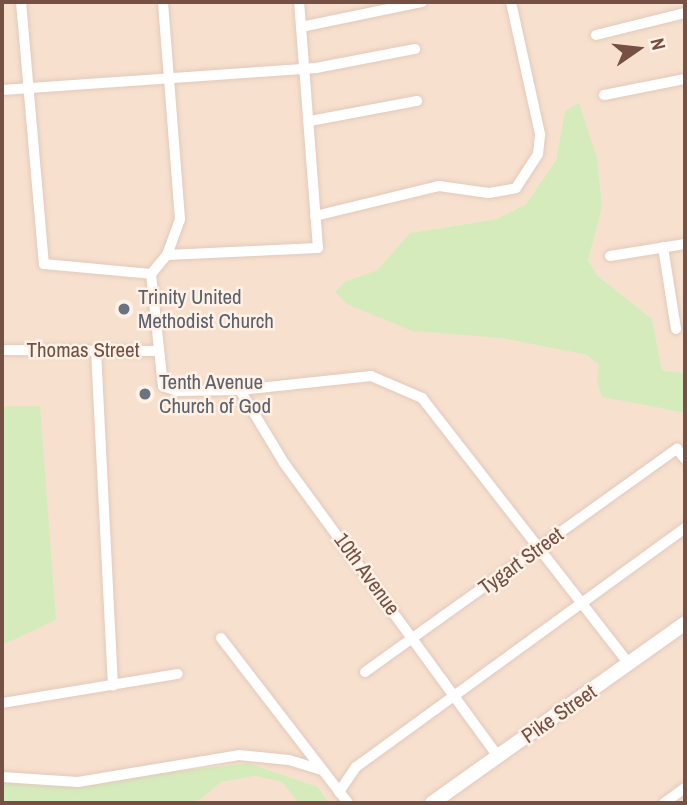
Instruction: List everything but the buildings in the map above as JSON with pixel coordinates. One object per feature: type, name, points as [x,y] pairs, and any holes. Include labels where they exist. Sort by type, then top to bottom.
[{"type":"main road","name":"Pike Street","points":[[432,803],[685,623]]},
{"type":"street","points":[[21,2],[44,264],[151,274]]},
{"type":"street","points":[[157,351],[151,274],[167,255],[180,219],[163,2]]},
{"type":"street","points":[[167,255],[317,248],[310,121],[299,2]]},
{"type":"street","points":[[301,27],[422,2]]},
{"type":"street","points":[[315,216],[439,186],[489,193],[516,188],[538,155],[540,134],[511,2]]},
{"type":"street","points":[[596,35],[685,13]]},
{"type":"street","points":[[2,90],[305,68],[415,49]]},
{"type":"street","points":[[604,95],[685,79]]},
{"type":"street","points":[[310,121],[417,100]]},
{"type":"street","points":[[610,256],[685,244]]},
{"type":"street","points":[[663,247],[676,329]]},
{"type":"street","name":"Thomas Street","points":[[2,350],[157,351],[163,386],[177,391],[240,390],[371,376],[422,398],[540,546]]},
{"type":"street","points":[[96,351],[113,686]]},
{"type":"street","name":"10th Avenue","points":[[240,390],[284,463],[498,757]]},
{"type":"street","name":"Tygart Street","points":[[365,673],[677,449],[685,459]]},
{"type":"street","points":[[339,792],[356,767],[685,528]]},
{"type":"street","points":[[540,546],[629,664]]},
{"type":"street","points":[[221,638],[348,803]]},
{"type":"street","points":[[2,703],[178,674]]},
{"type":"street","points":[[2,778],[78,782],[239,755],[322,770]]},
{"type":"street","points":[[664,803],[685,788]]},
{"type":"shaded area","points":[[2,2],[685,2],[685,373],[662,370],[652,319],[598,276],[588,261],[602,208],[565,111],[556,160],[526,204],[497,219],[410,233],[377,270],[346,281],[501,338],[587,355],[600,365],[597,381],[603,397],[685,413],[685,803],[329,803],[318,787],[248,763],[2,783]]},
{"type":"shaded area","points":[[255,776],[282,782],[298,803],[188,803],[200,800],[221,782]]},
{"type":"green space","points":[[579,103],[597,158],[602,208],[588,261],[598,276],[652,319],[662,370],[685,373],[685,413],[602,397],[597,381],[599,365],[587,355],[501,338],[412,331],[347,304],[335,292],[346,281],[377,270],[410,233],[497,219],[526,204],[556,160],[565,111]]},
{"type":"green space","points":[[8,406],[40,406],[56,620],[2,645],[2,409]]},
{"type":"green space","points":[[248,763],[318,787],[329,803],[298,803],[282,782],[255,776],[221,782],[200,800],[188,803],[2,803],[2,783],[150,774]]},
{"type":"place","name":"Trinity United Methodist Church","points":[[124,309]]},
{"type":"place","name":"Tenth Avenue Church of God","points":[[145,394]]}]
